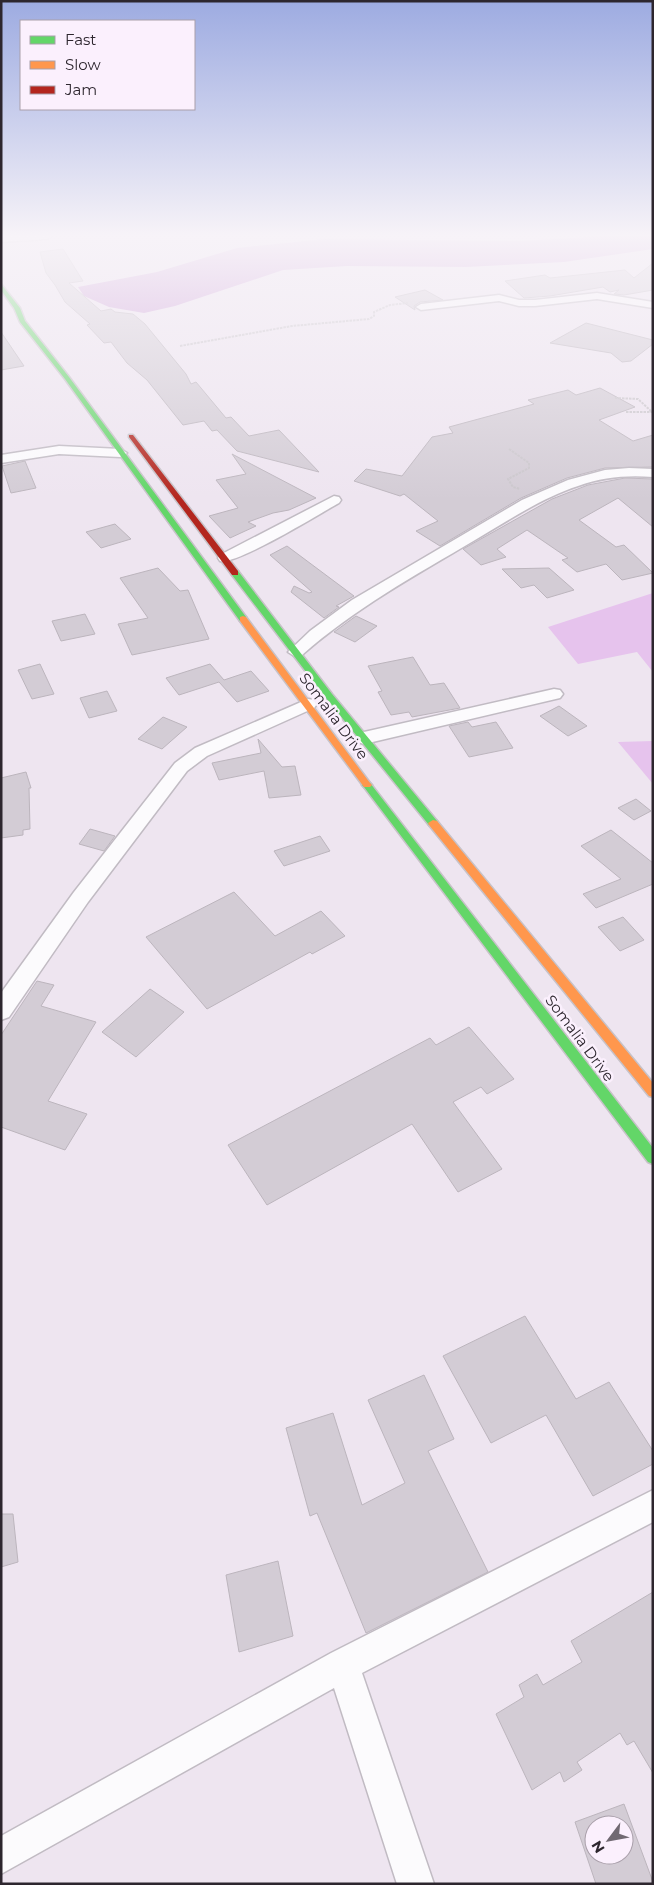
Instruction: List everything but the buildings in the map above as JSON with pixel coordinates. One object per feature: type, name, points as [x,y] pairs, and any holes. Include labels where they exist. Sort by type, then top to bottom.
[{"type":"main road","name":"Somalia Drive","points":[[24,324],[347,759],[653,1158]]},
{"type":"main road","name":"Somalia Drive","points":[[126,430],[364,738],[653,1092]]},
{"type":"street","points":[[1,459],[59,450],[120,453]]},
{"type":"street","points":[[296,652],[320,630],[349,608],[411,570],[541,498],[571,484],[605,474],[653,473]]},
{"type":"street","points":[[225,558],[268,537],[334,500]]},
{"type":"street","points":[[364,738],[554,694]]},
{"type":"street","points":[[1,1011],[81,897],[181,768],[200,752],[308,704]]},
{"type":"street","points":[[1,1856],[343,1665],[653,1504]]},
{"type":"street","points":[[343,1665],[416,1884]]},
{"type":"path","points":[[180,346],[283,327],[316,324]]},
{"type":"path","points":[[615,398],[638,400],[653,412]]},
{"type":"path","points":[[626,412],[653,412]]},
{"type":"path","points":[[509,449],[530,463],[529,468],[508,479],[513,486],[541,498]]},
{"type":"shaded area","points":[[653,593],[653,672],[637,652],[578,664],[548,627]]},
{"type":"shaded area","points":[[653,741],[653,784],[618,742]]},
{"type":"traffic: fast","points":[[24,324],[67,378],[243,619]]},
{"type":"traffic: fast","points":[[235,573],[329,696],[433,823]]},
{"type":"traffic: fast","points":[[367,785],[653,1158]]},
{"type":"traffic: slow","points":[[243,619],[367,785]]},
{"type":"traffic: slow","points":[[433,823],[653,1092]]},
{"type":"traffic: jam","points":[[131,436],[235,573]]}]
